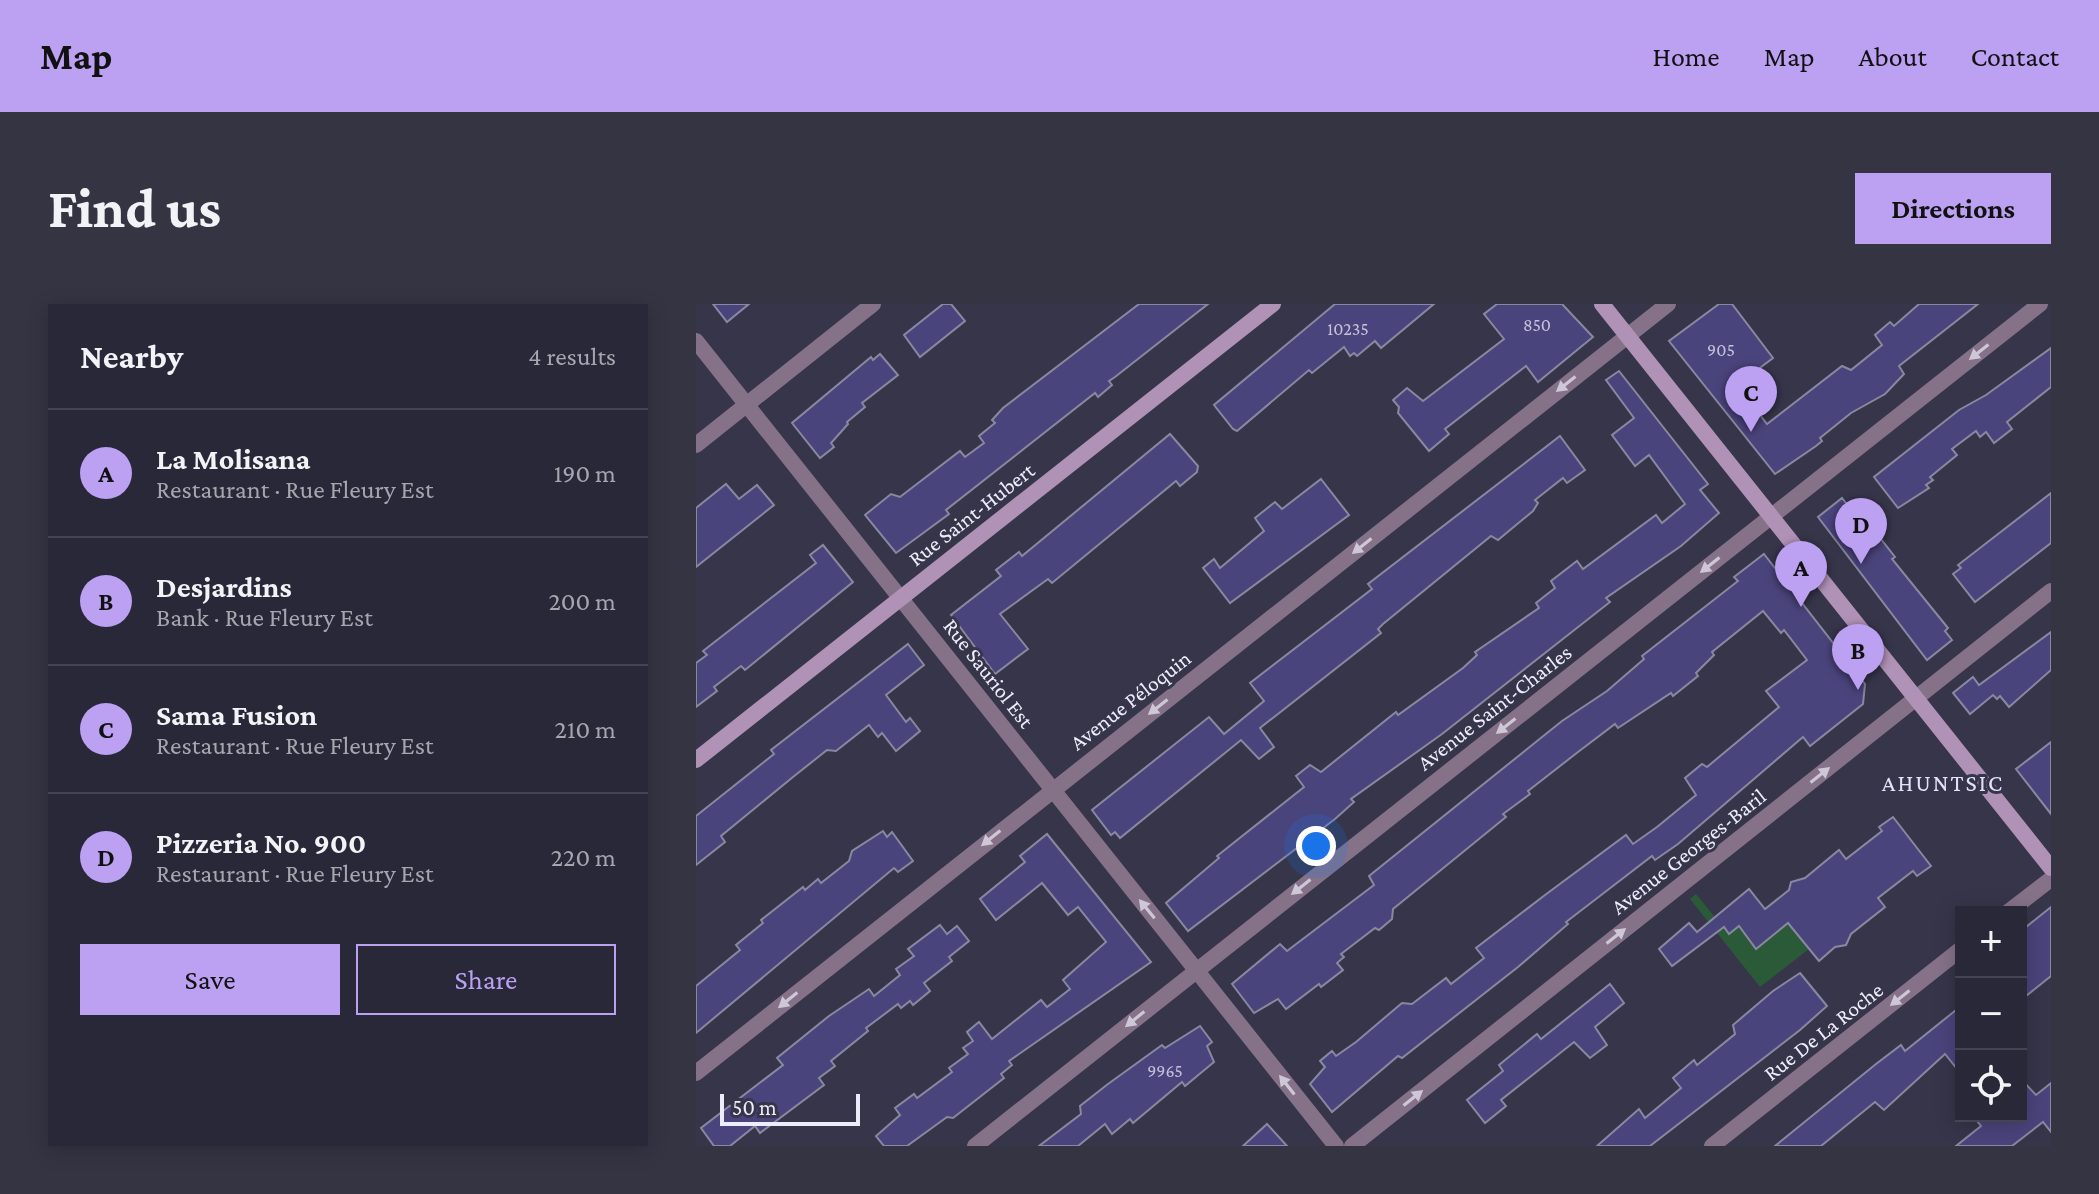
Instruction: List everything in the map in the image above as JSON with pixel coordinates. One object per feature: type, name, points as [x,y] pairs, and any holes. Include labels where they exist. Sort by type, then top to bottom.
[{"type":"main road","name":"Rue Saint-Hubert","points":[[696,760],[1273,304]]},
{"type":"main road","points":[[1602,304],[2051,868]]},
{"type":"street","points":[[696,445],[873,304]]},
{"type":"street","name":"Avenue Péloquin","points":[[696,1073],[1668,304]]},
{"type":"street","name":"Avenue Saint-Charles","points":[[975,1146],[2040,304]]},
{"type":"street","name":"Rue Sauriol Est","points":[[696,341],[1336,1146]]},
{"type":"street","name":"Avenue Georges-Baril","points":[[1352,1146],[2051,591]]},
{"type":"street","points":[[2016,906],[2051,879]]},
{"type":"street","name":"Rue De La Roche","points":[[1712,1146],[1955,954]]},
{"type":"green space","points":[[1696,894],[1729,934],[1739,926],[1756,949],[1788,923],[1809,949],[1760,987],[1690,899]]},
{"type":"building","points":[[713,304],[749,304],[727,322]]},
{"type":"building","points":[[943,304],[951,304],[965,321],[920,357],[904,335]]},
{"type":"building","points":[[1139,304],[1208,304],[1109,381],[1112,385],[1098,397],[1095,393],[946,510],[949,514],[896,553],[865,515],[891,494],[900,497],[960,451],[965,457],[984,443],[979,436],[995,423],[992,420],[1003,408]]},
{"type":"building","points":[[1335,304],[1434,304],[1381,348],[1375,341],[1357,356],[1354,353],[1350,356],[1344,347],[1312,373],[1309,370],[1237,431],[1233,429],[1214,405]]},
{"type":"building","points":[[1497,304],[1562,304],[1593,337],[1538,382],[1526,366],[1445,429],[1449,434],[1429,451],[1398,413],[1399,407],[1393,400],[1407,388],[1423,401],[1504,339],[1484,314]]},
{"type":"building","points":[[1719,304],[1732,304],[1773,358],[1737,385],[1767,424],[1842,366],[1851,370],[1882,345],[1875,335],[1890,322],[1894,326],[1919,304],[1978,304],[1899,366],[1904,374],[1885,394],[1851,413],[1820,438],[1822,441],[1816,446],[1775,474],[1669,341]]},
{"type":"building","points":[[2051,348],[2051,387],[2007,422],[2012,429],[1994,443],[1986,432],[1980,437],[1976,431],[1952,449],[1957,455],[1930,477],[1933,480],[1926,485],[1929,488],[1898,508],[1874,477],[1959,410],[1986,395]]},
{"type":"building","points":[[880,354],[898,375],[862,403],[865,407],[847,422],[831,443],[834,447],[820,458],[792,423],[871,357],[873,360]]},
{"type":"building","points":[[1619,371],[1708,484],[1700,490],[1719,513],[1681,546],[1606,598],[1610,602],[1442,734],[1351,799],[1354,802],[1335,819],[1188,931],[1166,903],[1219,858],[1217,856],[1304,787],[1296,776],[1310,765],[1321,772],[1396,712],[1398,715],[1463,668],[1477,655],[1475,652],[1539,608],[1536,603],[1555,588],[1551,581],[1577,561],[1583,569],[1656,515],[1662,523],[1685,504],[1649,455],[1635,466],[1612,435],[1634,418],[1606,380]]},
{"type":"building","points":[[1170,434],[1198,466],[1197,472],[1180,486],[1176,481],[1052,583],[1048,579],[1000,614],[1028,649],[995,674],[951,615],[1001,576],[996,570],[1019,552],[1022,556]]},
{"type":"building","points":[[1560,436],[1585,470],[1567,483],[1563,478],[1535,500],[1538,503],[1533,511],[1498,540],[1491,536],[1383,624],[1378,629],[1381,633],[1260,728],[1274,747],[1259,759],[1241,740],[1120,838],[1115,832],[1111,835],[1092,810],[1209,717],[1224,734],[1264,701],[1250,683],[1372,589],[1368,584]]},
{"type":"building","points":[[1321,479],[1349,515],[1230,603],[1203,568],[1214,559],[1220,568],[1264,531],[1255,518],[1275,502],[1282,509]]},
{"type":"building","points":[[726,484],[739,499],[757,485],[774,505],[696,567],[696,508]]},
{"type":"building","points":[[2051,493],[2051,543],[1975,602],[1953,574],[1961,568],[1958,565]]},
{"type":"building","points":[[1842,498],[1865,527],[1869,524],[1895,557],[1892,559],[1948,628],[1945,631],[1952,640],[1927,660],[1818,517]]},
{"type":"building","points":[[823,545],[853,582],[745,670],[741,666],[714,687],[717,691],[696,707],[696,663],[707,655],[703,651],[816,563],[810,555]]},
{"type":"building","points":[[1764,554],[1865,684],[1863,704],[1810,746],[1803,737],[1678,844],[1655,860],[1652,856],[1566,922],[1568,924],[1518,967],[1402,1058],[1398,1056],[1332,1112],[1310,1084],[1325,1067],[1320,1061],[1332,1051],[1336,1056],[1356,1042],[1402,1003],[1412,1004],[1446,978],[1451,984],[1484,958],[1476,948],[1545,895],[1626,835],[1633,844],[1657,827],[1696,795],[1685,778],[1702,764],[1707,767],[1779,707],[1766,691],[1807,660],[1784,630],[1781,633],[1763,611],[1712,652],[1714,655],[1696,673],[1698,676],[1673,696],[1671,693],[1618,728],[1615,724],[1578,752],[1528,791],[1530,794],[1503,814],[1506,817],[1393,909],[1392,919],[1341,954],[1344,957],[1337,963],[1343,970],[1321,987],[1319,984],[1286,1009],[1278,999],[1254,1013],[1232,984],[1280,944],[1287,951],[1374,885],[1369,876],[1562,721],[1607,691],[1644,659],[1642,656],[1738,581],[1734,577]]},
{"type":"building","points":[[2051,632],[2051,670],[2009,707],[2000,696],[1997,699],[1993,695],[1970,714],[1953,693],[1973,677],[1979,685]]},
{"type":"building","points":[[908,644],[924,665],[886,695],[906,722],[910,718],[920,731],[896,751],[882,733],[878,737],[869,725],[836,751],[827,750],[721,836],[725,842],[696,865],[696,816],[774,754],[771,750]]},
{"type":"building","points":[[2051,742],[2051,814],[2016,769]]},
{"type":"building","points":[[1893,817],[1931,866],[1917,876],[1913,871],[1878,898],[1885,907],[1851,934],[1846,945],[1835,947],[1819,961],[1788,923],[1756,949],[1739,926],[1729,934],[1724,927],[1672,966],[1659,949],[1689,923],[1697,932],[1749,889],[1765,909],[1789,890],[1791,882],[1805,878],[1839,850],[1846,859],[1882,831],[1879,827]]},
{"type":"building","points":[[883,831],[887,837],[892,832],[913,861],[898,872],[894,868],[696,1033],[696,986],[740,950],[736,945],[763,923],[761,920],[803,887],[805,890],[818,879],[821,883],[849,861],[852,851]]},
{"type":"building","points":[[1047,834],[1151,962],[1009,1061],[1012,1065],[1001,1074],[1004,1078],[953,1118],[947,1117],[907,1146],[884,1146],[876,1136],[900,1115],[895,1108],[914,1094],[917,1098],[952,1072],[949,1068],[968,1054],[963,1048],[973,1041],[967,1032],[979,1022],[992,1039],[1041,1000],[1047,1007],[1070,989],[1063,980],[1106,942],[1078,907],[1068,915],[1042,883],[996,920],[980,899],[1025,862],[1020,856]]},
{"type":"building","points":[[2051,907],[2051,976],[2027,995],[2027,978],[2027,926]]},
{"type":"building","points":[[940,925],[947,934],[957,926],[969,941],[949,957],[952,961],[924,983],[930,991],[913,1005],[910,1001],[901,1008],[898,1004],[866,1028],[868,1031],[831,1061],[835,1066],[819,1078],[824,1085],[760,1133],[755,1126],[730,1146],[714,1146],[701,1128],[783,1065],[777,1058],[829,1016],[869,989],[874,996],[900,975],[896,969],[914,956],[908,949]]},
{"type":"building","points":[[1800,973],[1827,1006],[1800,1030],[1650,1146],[1597,1146],[1639,1109],[1645,1118],[1681,1088],[1673,1078],[1694,1060],[1697,1065],[1735,1034],[1733,1025]]},
{"type":"building","points":[[1610,984],[1624,1003],[1595,1027],[1607,1045],[1590,1058],[1574,1042],[1501,1100],[1506,1106],[1485,1123],[1467,1100],[1503,1071],[1499,1065],[1537,1034],[1541,1039]]},
{"type":"building","points":[[1955,1011],[1955,1066],[1945,1054],[1884,1110],[1875,1102],[1821,1146],[1775,1146],[1901,1045],[1905,1051]]},
{"type":"building","points":[[1200,1026],[1212,1042],[1207,1046],[1214,1062],[1185,1086],[1182,1082],[1133,1123],[1130,1119],[1112,1134],[1105,1124],[1078,1146],[1039,1146],[1081,1114],[1080,1106],[1108,1084],[1162,1045],[1165,1048]]},
{"type":"building","points":[[2051,1083],[2051,1132],[2043,1122],[2012,1146],[1956,1146],[1981,1126],[1978,1122],[2027,1122],[2027,1085],[2036,1095]]},
{"type":"building","points":[[1267,1124],[1287,1146],[1243,1146]]},
{"type":"place","name":"Sama Fusion","points":[[1751,432]]},
{"type":"place","name":"Pizzeria No. 900","points":[[1861,564]]},
{"type":"place","name":"La Molisana","points":[[1801,607]]},
{"type":"place","name":"Desjardins","points":[[1858,690]]},
{"type":"district","name":"AHUNTSIC","points":[[1943,783]]}]
